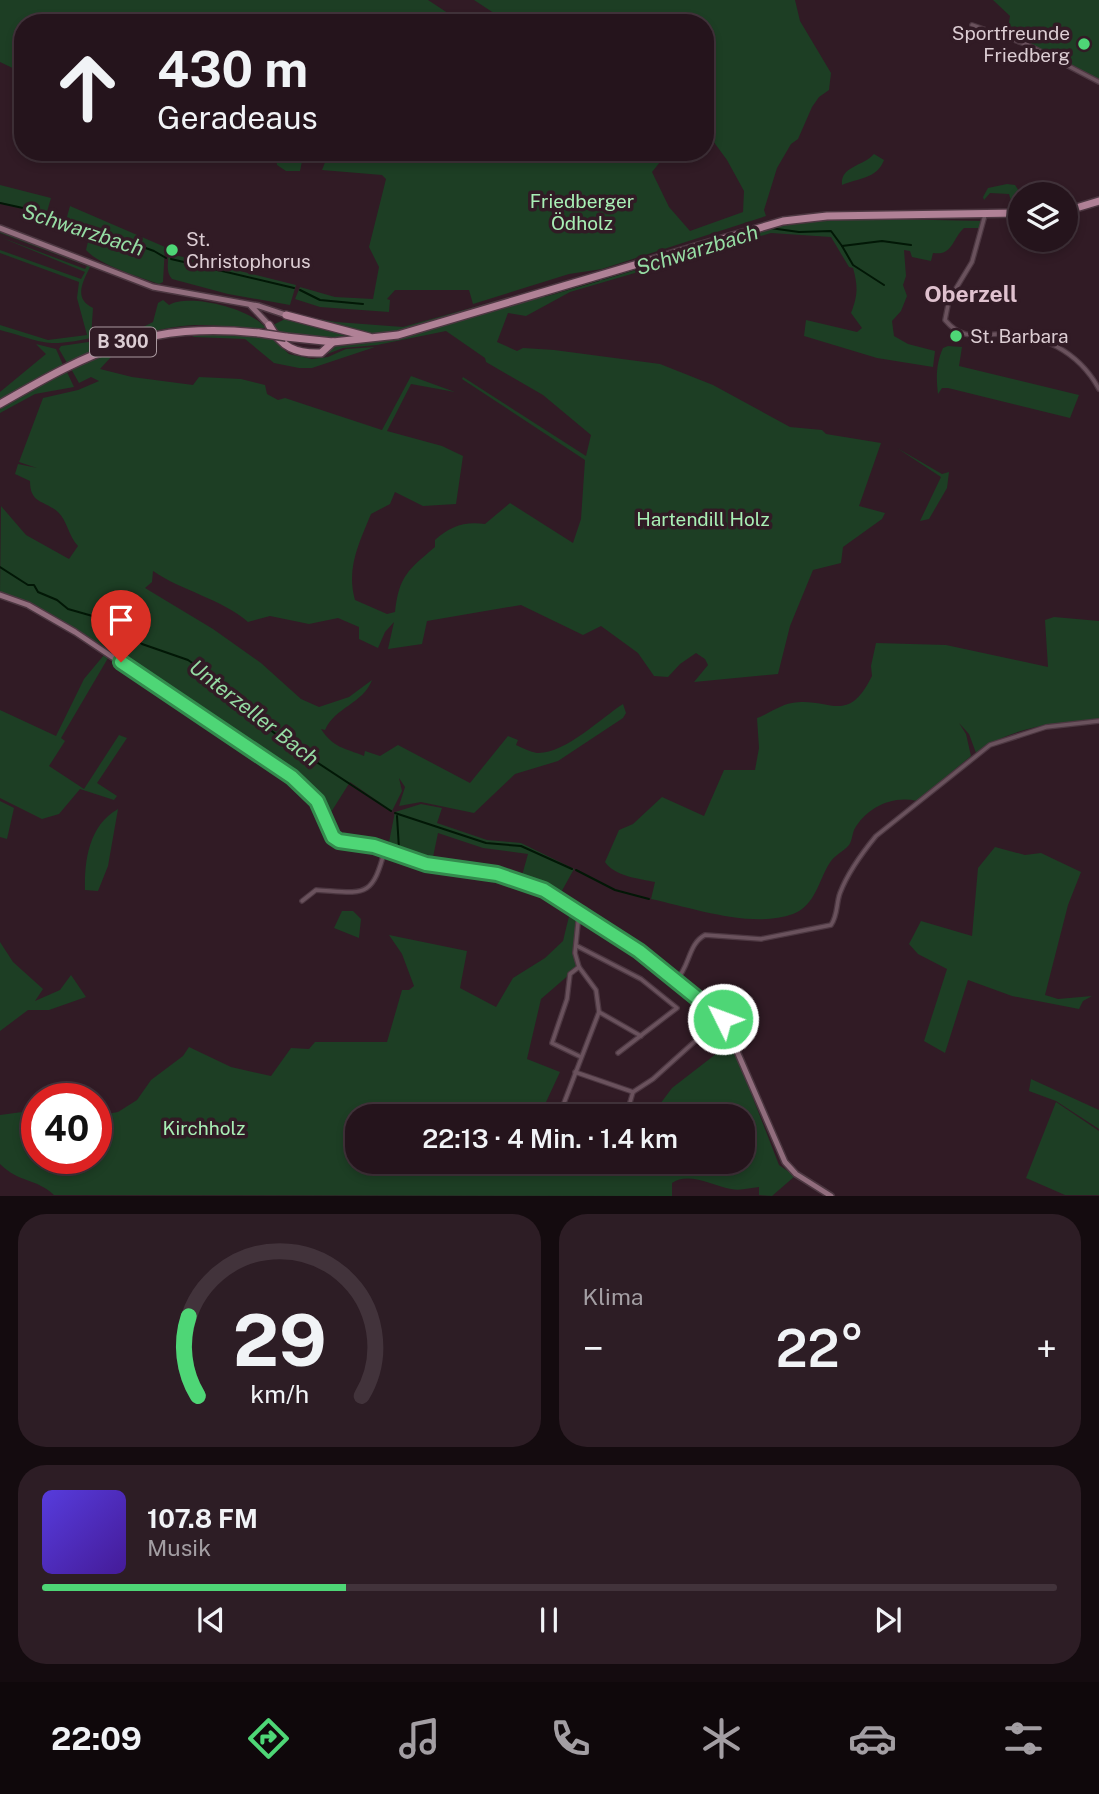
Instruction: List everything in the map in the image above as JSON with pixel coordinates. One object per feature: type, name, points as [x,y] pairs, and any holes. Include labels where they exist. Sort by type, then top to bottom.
[{"type":"main road","points":[[1078,207],[1099,201]]},
{"type":"main road","name":"B 300","points":[[0,404],[89,355],[143,336],[196,330],[259,333],[333,342],[380,338],[524,299],[768,223],[827,216],[1008,214]]},
{"type":"main road","points":[[286,315],[380,338]]},
{"type":"main road","points":[[269,325],[284,346],[298,352],[321,354],[333,342]]},
{"type":"street","points":[[972,25],[1028,45],[1099,82]]},
{"type":"street","points":[[985,215],[974,255],[948,300],[945,320],[955,331],[968,336],[1022,334],[1067,351],[1088,372],[1099,388]]},
{"type":"street","points":[[0,228],[153,286],[245,303],[286,315]]},
{"type":"street","points":[[245,303],[258,312],[269,325]]},
{"type":"street","points":[[0,595],[28,605],[75,632],[285,772],[317,801],[333,837],[339,841],[385,849],[426,864],[497,874],[544,890],[677,979],[717,1012],[732,1034],[785,1162],[796,1174],[831,1195]]},
{"type":"street","points":[[677,979],[686,969],[695,943],[705,935],[766,938],[831,925],[836,917],[841,891],[876,836],[990,745],[1046,727],[1099,721]]},
{"type":"street","points":[[302,901],[316,890],[348,892],[369,887],[379,877],[385,849]]},
{"type":"street","points":[[383,859],[396,853]]},
{"type":"street","points":[[563,1104],[598,1012],[596,990],[579,967],[575,953],[579,911]]},
{"type":"street","points":[[577,946],[641,979],[677,1008],[618,1053]]},
{"type":"street","points":[[579,967],[570,974],[567,999],[552,1043],[581,1057]]},
{"type":"street","points":[[598,1012],[641,1036]]},
{"type":"street","points":[[630,1104],[633,1092],[653,1079],[713,1025],[722,1037],[732,1034]]},
{"type":"street","points":[[575,1072],[633,1092]]},
{"type":"green space","points":[[0,0],[428,0],[449,14],[14,14],[14,69],[0,62]]},
{"type":"green space","name":"Friedberger Ödholz","points":[[474,0],[795,0],[800,21],[831,73],[829,90],[819,97],[812,107],[798,139],[791,144],[777,168],[764,210],[766,216],[602,269],[569,274],[473,304],[469,290],[395,290],[387,299],[390,300],[389,312],[320,307],[295,299],[300,287],[335,297],[373,299],[379,267],[369,247],[386,179],[382,175],[322,170],[326,161],[661,161],[652,172],[669,207],[690,231],[743,212],[744,191],[714,142],[714,14],[495,14]]},
{"type":"green space","points":[[993,0],[1099,0],[1099,81],[1007,34],[1010,16]]},
{"type":"green space","points":[[874,154],[884,160],[877,171],[842,185],[842,179],[849,170]]},
{"type":"green space","points":[[276,161],[302,161],[300,171],[286,171],[277,165]]},
{"type":"green space","points":[[1008,184],[1008,194],[990,193],[984,200],[988,188]]},
{"type":"green space","points":[[0,185],[51,198],[46,215],[0,202]]},
{"type":"green space","points":[[70,206],[165,247],[163,282],[159,284],[131,274],[92,255],[86,250],[91,229],[65,224]]},
{"type":"green space","name":"Hartendill Holz","points":[[841,218],[981,221],[980,228],[964,228],[945,252],[933,253],[931,261],[912,257],[910,251],[904,250],[906,276],[903,285],[907,296],[901,311],[892,321],[894,336],[908,344],[935,351],[933,367],[877,358],[804,336],[806,320],[857,332],[862,328],[851,313],[856,290],[853,268],[849,267],[831,237],[771,233],[570,292],[526,316],[508,313],[497,342],[517,351],[523,348],[554,350],[660,364],[713,385],[790,427],[822,430],[826,434],[881,443],[859,506],[885,513],[882,519],[843,547],[841,563],[813,570],[790,626],[778,674],[694,682],[708,665],[705,659],[696,653],[668,677],[654,676],[638,653],[601,626],[583,635],[521,605],[427,621],[422,644],[388,649],[394,622],[385,632],[378,648],[359,639],[359,627],[338,618],[309,624],[270,616],[248,622],[226,607],[153,571],[152,582],[145,588],[213,629],[261,663],[301,699],[319,707],[349,697],[372,680],[362,695],[335,716],[325,730],[321,729],[335,744],[364,756],[365,751],[380,756],[398,745],[470,783],[508,736],[518,740],[516,745],[529,751],[548,752],[571,742],[623,704],[626,713],[623,718],[558,761],[515,774],[474,813],[421,802],[399,806],[405,787],[399,778],[402,791],[392,811],[350,782],[328,817],[309,789],[271,759],[76,630],[28,603],[0,593],[1,506],[26,535],[69,559],[78,546],[61,515],[35,498],[30,481],[15,474],[18,464],[37,468],[19,462],[43,398],[78,390],[99,381],[91,377],[79,383],[70,367],[122,345],[100,369],[132,377],[193,385],[199,377],[241,379],[265,385],[267,394],[278,400],[285,398],[382,430],[411,376],[455,392],[411,384],[387,431],[442,446],[463,456],[456,504],[423,506],[395,492],[390,504],[371,514],[353,567],[355,600],[387,614],[395,612],[402,582],[412,568],[435,547],[435,540],[458,526],[485,524],[510,503],[573,543],[581,519],[585,460],[462,379],[463,377],[586,456],[591,435],[543,395],[486,362],[485,358],[446,331],[377,345],[343,348],[327,354],[336,345],[398,337],[749,231],[807,220]]},
{"type":"green space","points":[[0,230],[91,265],[81,294],[93,308],[91,338],[53,343],[0,330],[0,325],[48,340],[87,335],[77,298],[79,282],[0,253],[0,250],[81,279],[85,272],[0,237],[85,269],[87,266],[0,233]]},
{"type":"green space","points":[[166,244],[174,246],[175,255],[296,285],[290,305],[228,294],[172,279],[168,271]]},
{"type":"green space","points":[[588,275],[407,330],[366,335],[291,314],[336,322],[403,327]]},
{"type":"green space","points":[[163,300],[169,305],[191,301],[220,305],[247,315],[266,328],[179,326],[146,333],[67,363],[59,349],[61,346],[123,337],[153,322],[158,303]]},
{"type":"green space","points":[[287,318],[355,336],[326,339],[276,332],[273,325]]},
{"type":"green space","points":[[185,333],[271,337],[289,354],[312,359],[328,357],[346,349],[375,347],[312,368],[299,368],[274,363],[245,339],[194,337]]},
{"type":"green space","points":[[36,344],[56,349],[63,365],[0,401],[0,392],[46,354]]},
{"type":"green space","points":[[962,347],[959,366],[1079,395],[1070,418],[948,388],[942,388],[938,394],[938,365],[943,348]]},
{"type":"green space","points":[[66,370],[74,387],[35,394],[0,413],[0,408]]},
{"type":"green space","points":[[897,448],[942,474],[949,472],[947,488],[929,519],[920,521],[941,477]]},
{"type":"green space","points":[[1054,617],[1099,621],[1099,720],[1051,724],[1019,732],[989,744],[976,753],[969,734],[959,723],[966,734],[971,756],[917,801],[889,802],[865,815],[854,830],[849,845],[825,870],[811,899],[793,914],[759,919],[722,916],[651,899],[655,882],[621,874],[605,862],[619,830],[633,824],[662,797],[704,816],[724,770],[755,770],[759,748],[757,718],[792,703],[836,706],[854,701],[872,676],[871,666],[876,643],[946,645],[1048,667],[1045,620]]},
{"type":"green space","points":[[104,655],[108,658],[61,738],[65,741],[49,766],[84,789],[119,735],[127,738],[97,783],[117,796],[114,800],[80,789],[59,814],[42,819],[0,798],[0,710],[56,736],[84,679]]},
{"type":"green space","points":[[0,801],[14,808],[7,839],[0,837]]},
{"type":"green space","points":[[421,804],[442,808],[437,823],[487,840],[521,843],[574,869],[559,896],[521,879],[528,854],[483,848],[438,833],[432,862],[388,847],[395,812]]},
{"type":"green space","points":[[118,809],[108,866],[98,891],[85,890],[90,845],[100,824]]},
{"type":"green space","points":[[995,847],[1025,855],[1041,853],[1081,872],[1068,905],[1045,995],[1058,999],[1092,996],[1083,1001],[1079,1009],[1012,996],[968,980],[945,1053],[924,1041],[947,969],[918,954],[909,944],[921,921],[972,936],[978,868]]},
{"type":"green space","points":[[563,898],[586,906],[600,920],[680,974],[673,974]]},
{"type":"green space","name":"Kirchholz","points":[[571,908],[578,925],[578,967],[541,999],[527,1059],[560,1072],[545,1104],[345,1104],[345,1174],[755,1174],[755,1104],[660,1104],[672,1088],[725,1047],[722,1043],[730,1039],[779,1165],[795,1176],[772,1196],[759,1195],[759,1187],[734,1190],[686,1178],[672,1183],[672,1196],[54,1195],[0,1164],[0,1115],[21,1112],[21,1174],[112,1174],[112,1113],[137,1100],[151,1080],[183,1056],[189,1047],[231,1067],[271,1076],[291,1048],[309,1049],[315,1042],[387,1042],[402,990],[409,990],[414,986],[402,954],[389,935],[467,951],[460,988],[496,1007],[513,978],[545,958],[563,941]]},
{"type":"green space","points":[[342,911],[353,911],[361,919],[359,938],[334,928]]},
{"type":"green space","points":[[0,942],[13,962],[43,989],[35,1001],[60,990],[71,975],[86,997],[49,1010],[28,1010],[0,1031]]},
{"type":"green space","points":[[1031,1079],[1099,1110],[1099,1129],[1056,1101],[1029,1091]]},
{"type":"green space","points":[[1056,1102],[1099,1131],[1099,1195],[1065,1195],[1026,1178]]},
{"type":"waterway","name":"Schwarzbach","points":[[0,203],[23,208],[77,228],[95,230],[154,251],[166,258]]},
{"type":"waterway","name":"Schwarzbach","points":[[770,228],[799,232],[831,231],[842,246],[882,241],[911,245]]},
{"type":"waterway","points":[[842,246],[853,265],[884,285]]},
{"type":"waterway","name":"Schwarzbach","points":[[602,279],[702,249]]},
{"type":"waterway","name":"Schwarzbach","points":[[171,259],[294,288]]},
{"type":"waterway","name":"Schwarzbach","points":[[544,296],[599,280]]},
{"type":"waterway","name":"Schwarzbach","points":[[300,290],[320,300],[363,304]]},
{"type":"waterway","name":"Unterzeller Bach","points":[[0,567],[28,585],[34,585],[38,592],[57,600],[68,609],[96,617],[108,628],[122,631],[142,644],[188,660],[214,678],[253,716],[283,740],[391,811]]},
{"type":"waterway","name":"Unterzeller Bach","points":[[395,813],[486,843],[521,846],[572,869]]},
{"type":"waterway","points":[[397,816],[399,849]]},
{"type":"waterway","name":"Unterzeller Bach","points":[[576,870],[615,890],[649,899]]},
{"type":"place","name":"Sportfreunde Friedberg","points":[[1084,44]]},
{"type":"place","name":"St. Christophorus","points":[[172,250]]},
{"type":"place","name":"St. Barbara","points":[[956,336]]},
{"type":"district","name":"Oberzell","points":[[971,294]]},
{"type":"route","points":[[121,662],[269,760],[308,790],[322,808],[333,837],[339,841],[374,846],[426,864],[485,871],[520,880],[544,890],[639,951],[693,992],[723,1019]]}]
